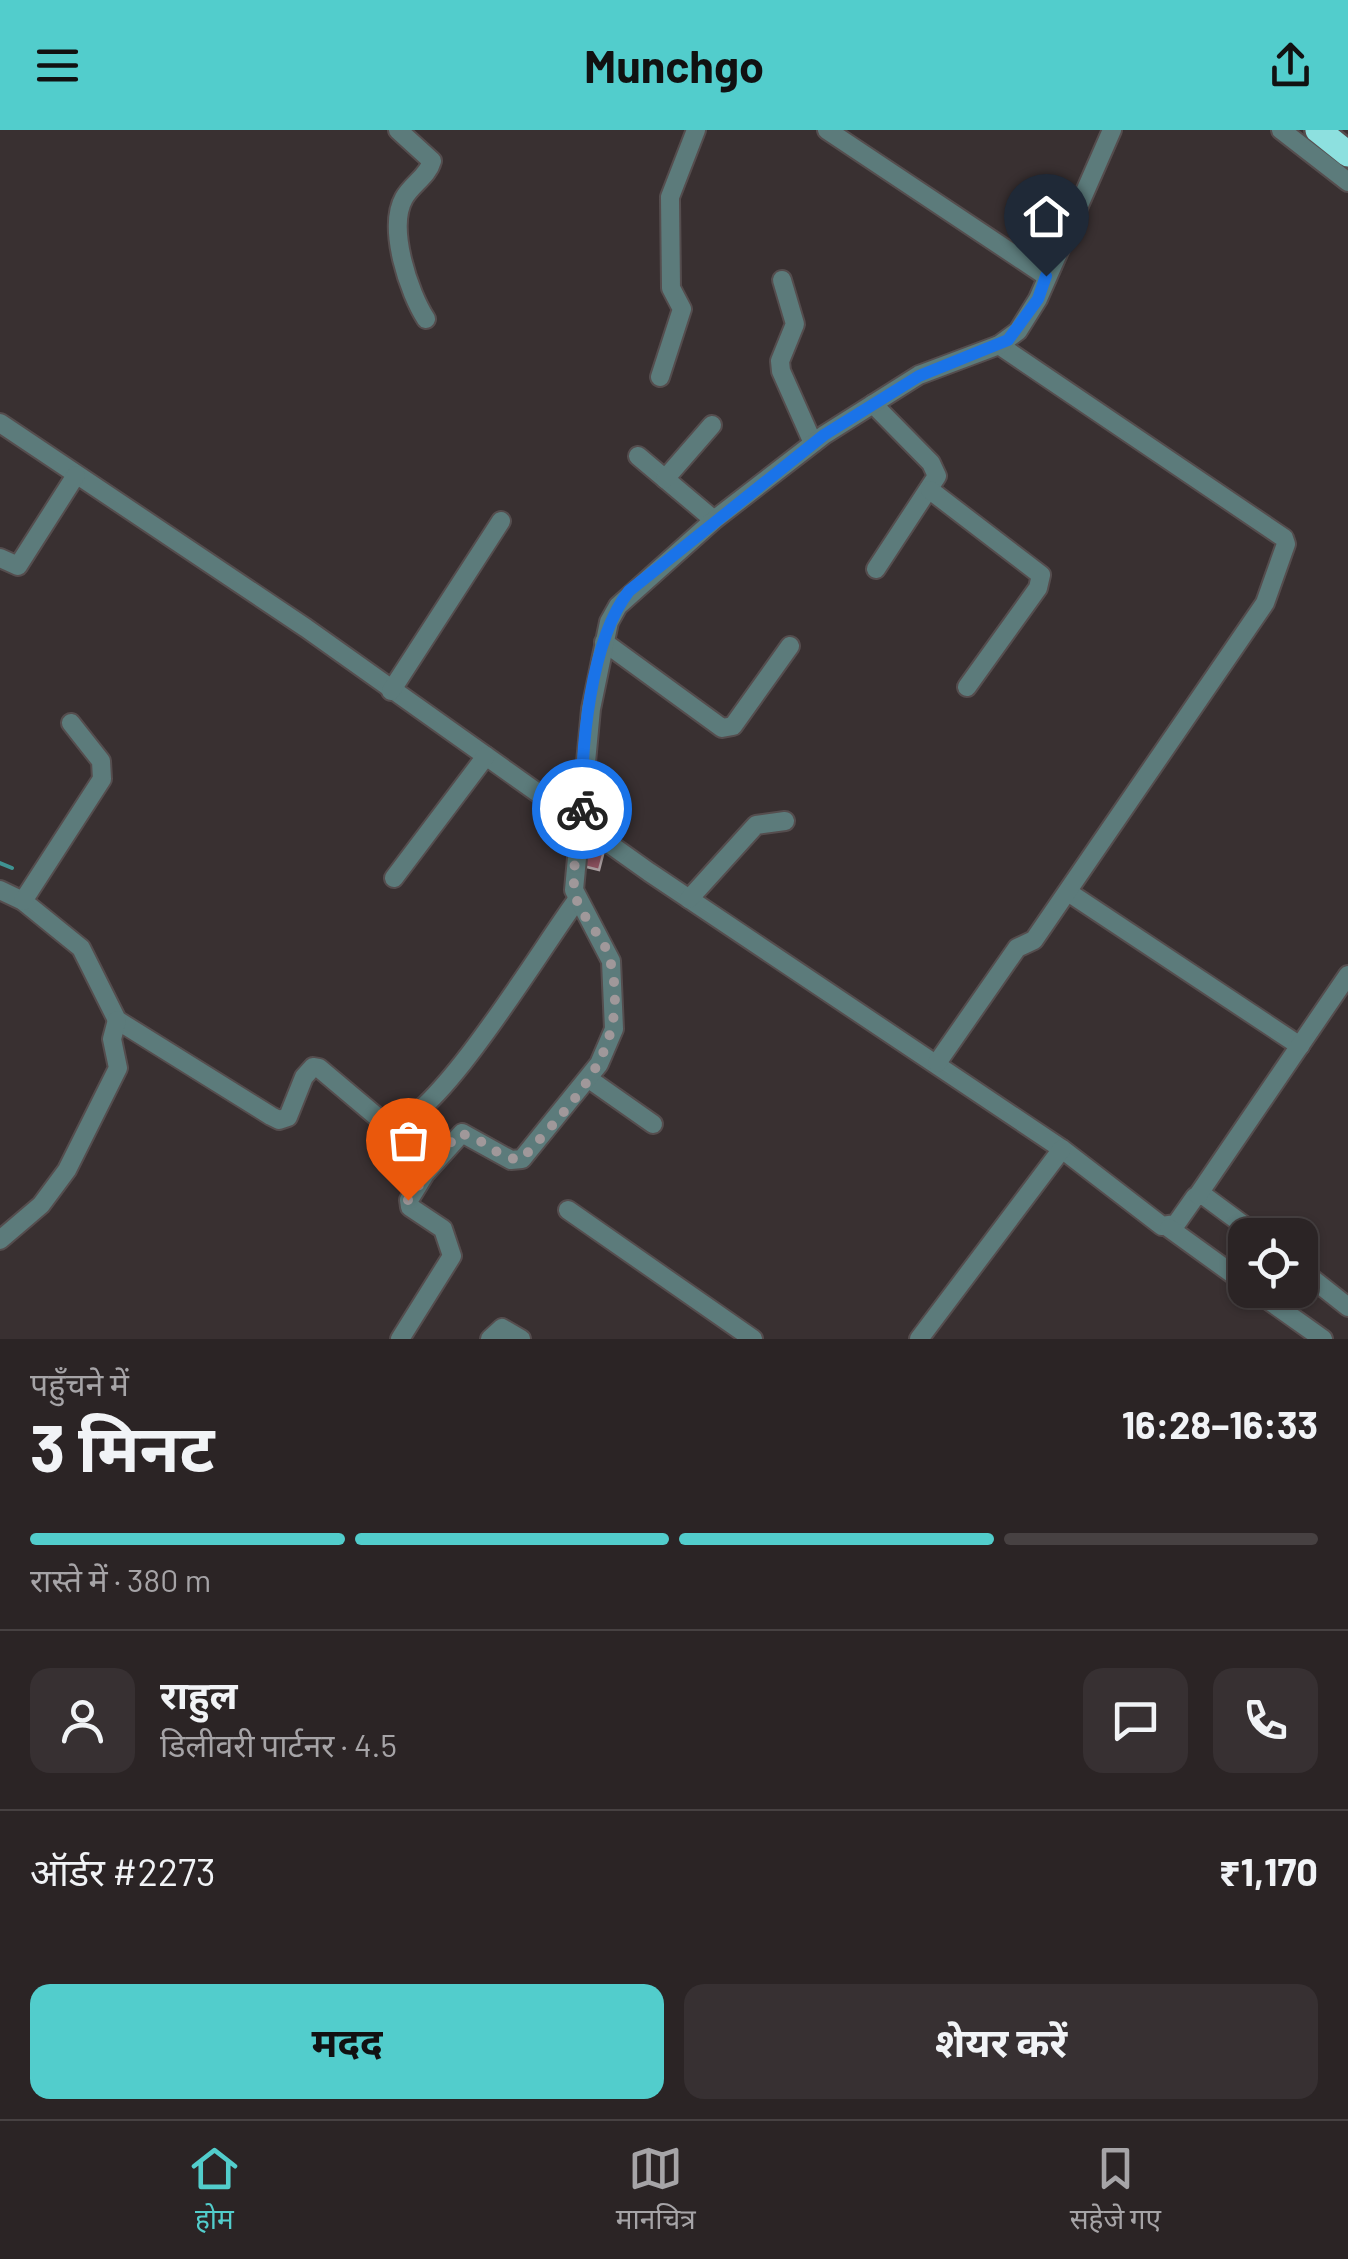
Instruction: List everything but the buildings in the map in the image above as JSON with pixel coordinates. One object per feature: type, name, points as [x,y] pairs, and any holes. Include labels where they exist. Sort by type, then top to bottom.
[{"type":"highway","points":[[1318,130],[1348,154]]},
{"type":"street","points":[[398,130],[432,160],[406,195],[400,214],[406,277],[426,320]]},
{"type":"street","points":[[660,377],[682,309],[671,288],[670,197],[696,130]]},
{"type":"street","points":[[827,130],[1046,276]]},
{"type":"street","points":[[400,1339],[452,1256],[442,1229],[410,1207],[408,1200],[425,1174],[462,1133],[512,1160],[522,1159],[589,1078],[609,1045],[616,1015],[611,962],[602,937],[577,900],[575,876],[587,740],[608,622],[629,591],[813,443],[919,376],[1000,345],[1018,331],[1112,130]]},
{"type":"street","points":[[1281,130],[1348,182]]},
{"type":"street","points":[[782,280],[795,324],[780,361],[781,372],[813,443]]},
{"type":"street","points":[[937,1064],[1017,948],[1032,943],[1264,603],[1286,544],[1284,538],[1000,345]]},
{"type":"street","points":[[872,404],[931,463],[937,476],[876,569]]},
{"type":"street","points":[[0,424],[582,821],[688,899],[1062,1148],[1228,1271]]},
{"type":"street","points":[[666,479],[712,424]]},
{"type":"street","points":[[638,456],[714,520]]},
{"type":"street","points":[[0,558],[18,566],[76,475]]},
{"type":"street","points":[[930,490],[1040,576],[1038,588],[967,687]]},
{"type":"street","points":[[392,691],[501,521]]},
{"type":"street","points":[[604,642],[722,728],[733,726],[790,646]]},
{"type":"street","points":[[23,901],[102,779],[101,761],[71,722]]},
{"type":"street","points":[[394,878],[486,756]]},
{"type":"street","points":[[688,899],[756,825],[785,822]]},
{"type":"street","points":[[0,890],[23,901],[81,948],[117,1020],[279,1120],[288,1117],[304,1077],[313,1067],[328,1071],[382,1124],[402,1126],[492,1024],[577,900]]},
{"type":"street","points":[[1068,892],[1300,1046]]},
{"type":"street","points":[[1170,1228],[1198,1195],[1348,975]]},
{"type":"street","points":[[0,1240],[41,1205],[67,1170],[118,1068],[112,1039],[117,1020]]},
{"type":"street","points":[[589,1078],[653,1124]]},
{"type":"street","points":[[919,1339],[1062,1148]]},
{"type":"street","points":[[1198,1195],[1211,1198],[1236,1218]]},
{"type":"street","points":[[568,1210],[754,1339]]},
{"type":"street","points":[[1318,1283],[1348,1307]]},
{"type":"street","points":[[1279,1308],[1323,1339]]},
{"type":"street","points":[[490,1339],[502,1328],[521,1339]]},
{"type":"waterway","points":[[0,863],[12,868]]},
{"type":"way so far","points":[[408,1200],[457,1134],[467,1134],[512,1160],[522,1159],[567,1108],[600,1064],[609,1045],[616,1015],[611,962],[602,937],[574,890],[582,809]]},
{"type":"route","points":[[582,809],[591,709],[608,622],[629,591],[767,476],[824,435],[919,376],[1008,340],[1038,299],[1046,276]]}]
